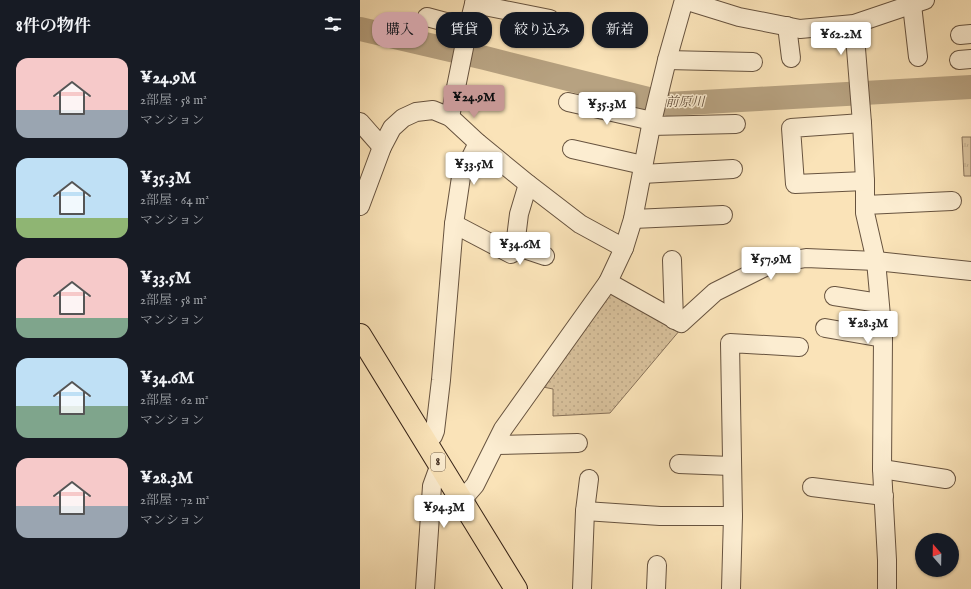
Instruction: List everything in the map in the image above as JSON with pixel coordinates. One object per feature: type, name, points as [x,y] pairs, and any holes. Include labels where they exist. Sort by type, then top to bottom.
[{"type":"main road","name":"8","points":[[360,335],[516,589]]},
{"type":"street","points":[[462,500],[475,485],[504,429],[608,282],[624,248],[632,219],[667,60],[684,0],[739,17],[800,29],[854,24],[918,3],[918,57]]},
{"type":"street","points":[[472,12],[474,2],[519,12]]},
{"type":"street","points":[[854,24],[862,123],[865,213],[876,261],[883,338],[882,469],[887,560],[886,589]]},
{"type":"street","points":[[787,26],[791,58]]},
{"type":"street","points":[[450,117],[464,48]]},
{"type":"street","points":[[667,60],[753,62]]},
{"type":"street","points":[[568,102],[652,123],[736,124]]},
{"type":"street","points":[[360,206],[382,147],[392,128],[402,118],[416,112],[433,110],[450,117],[478,143],[580,224],[624,248]]},
{"type":"street","points":[[360,122],[382,147]]},
{"type":"street","points":[[862,123],[791,128],[795,184],[865,181]]},
{"type":"street","points":[[426,443],[433,436],[436,424],[454,224],[461,176],[478,143]]},
{"type":"street","points":[[572,149],[642,170],[733,169]]},
{"type":"street","points":[[454,224],[511,254],[515,246],[519,214],[528,184]]},
{"type":"street","points":[[865,205],[952,201]]},
{"type":"street","points":[[632,219],[723,215]]},
{"type":"street","points":[[515,246],[545,256]]},
{"type":"street","points":[[608,282],[680,323],[716,292],[771,264],[806,258],[876,261],[971,271]]},
{"type":"street","points":[[672,260],[674,320]]},
{"type":"street","points":[[834,296],[880,303]]},
{"type":"street","points":[[825,328],[883,338]]},
{"type":"street","points":[[732,589],[733,516],[730,343],[799,346]]},
{"type":"street","points":[[496,445],[578,443]]},
{"type":"street","points":[[425,589],[432,486],[440,464]]},
{"type":"street","points":[[679,464],[732,466]]},
{"type":"street","points":[[882,469],[946,479]]},
{"type":"street","points":[[582,589],[585,511],[589,479]]},
{"type":"street","points":[[812,487],[884,496]]},
{"type":"street","points":[[585,511],[660,516],[733,516]]},
{"type":"street","points":[[656,589],[657,565]]},
{"type":"green space","points":[[962,137],[971,137],[971,176],[964,176]]},
{"type":"green space","points":[[615,293],[680,330],[610,413],[553,416],[553,389],[538,386],[604,294]]},
{"type":"waterway","name":"前原川","points":[[360,29],[485,58],[668,104],[971,87]]}]
